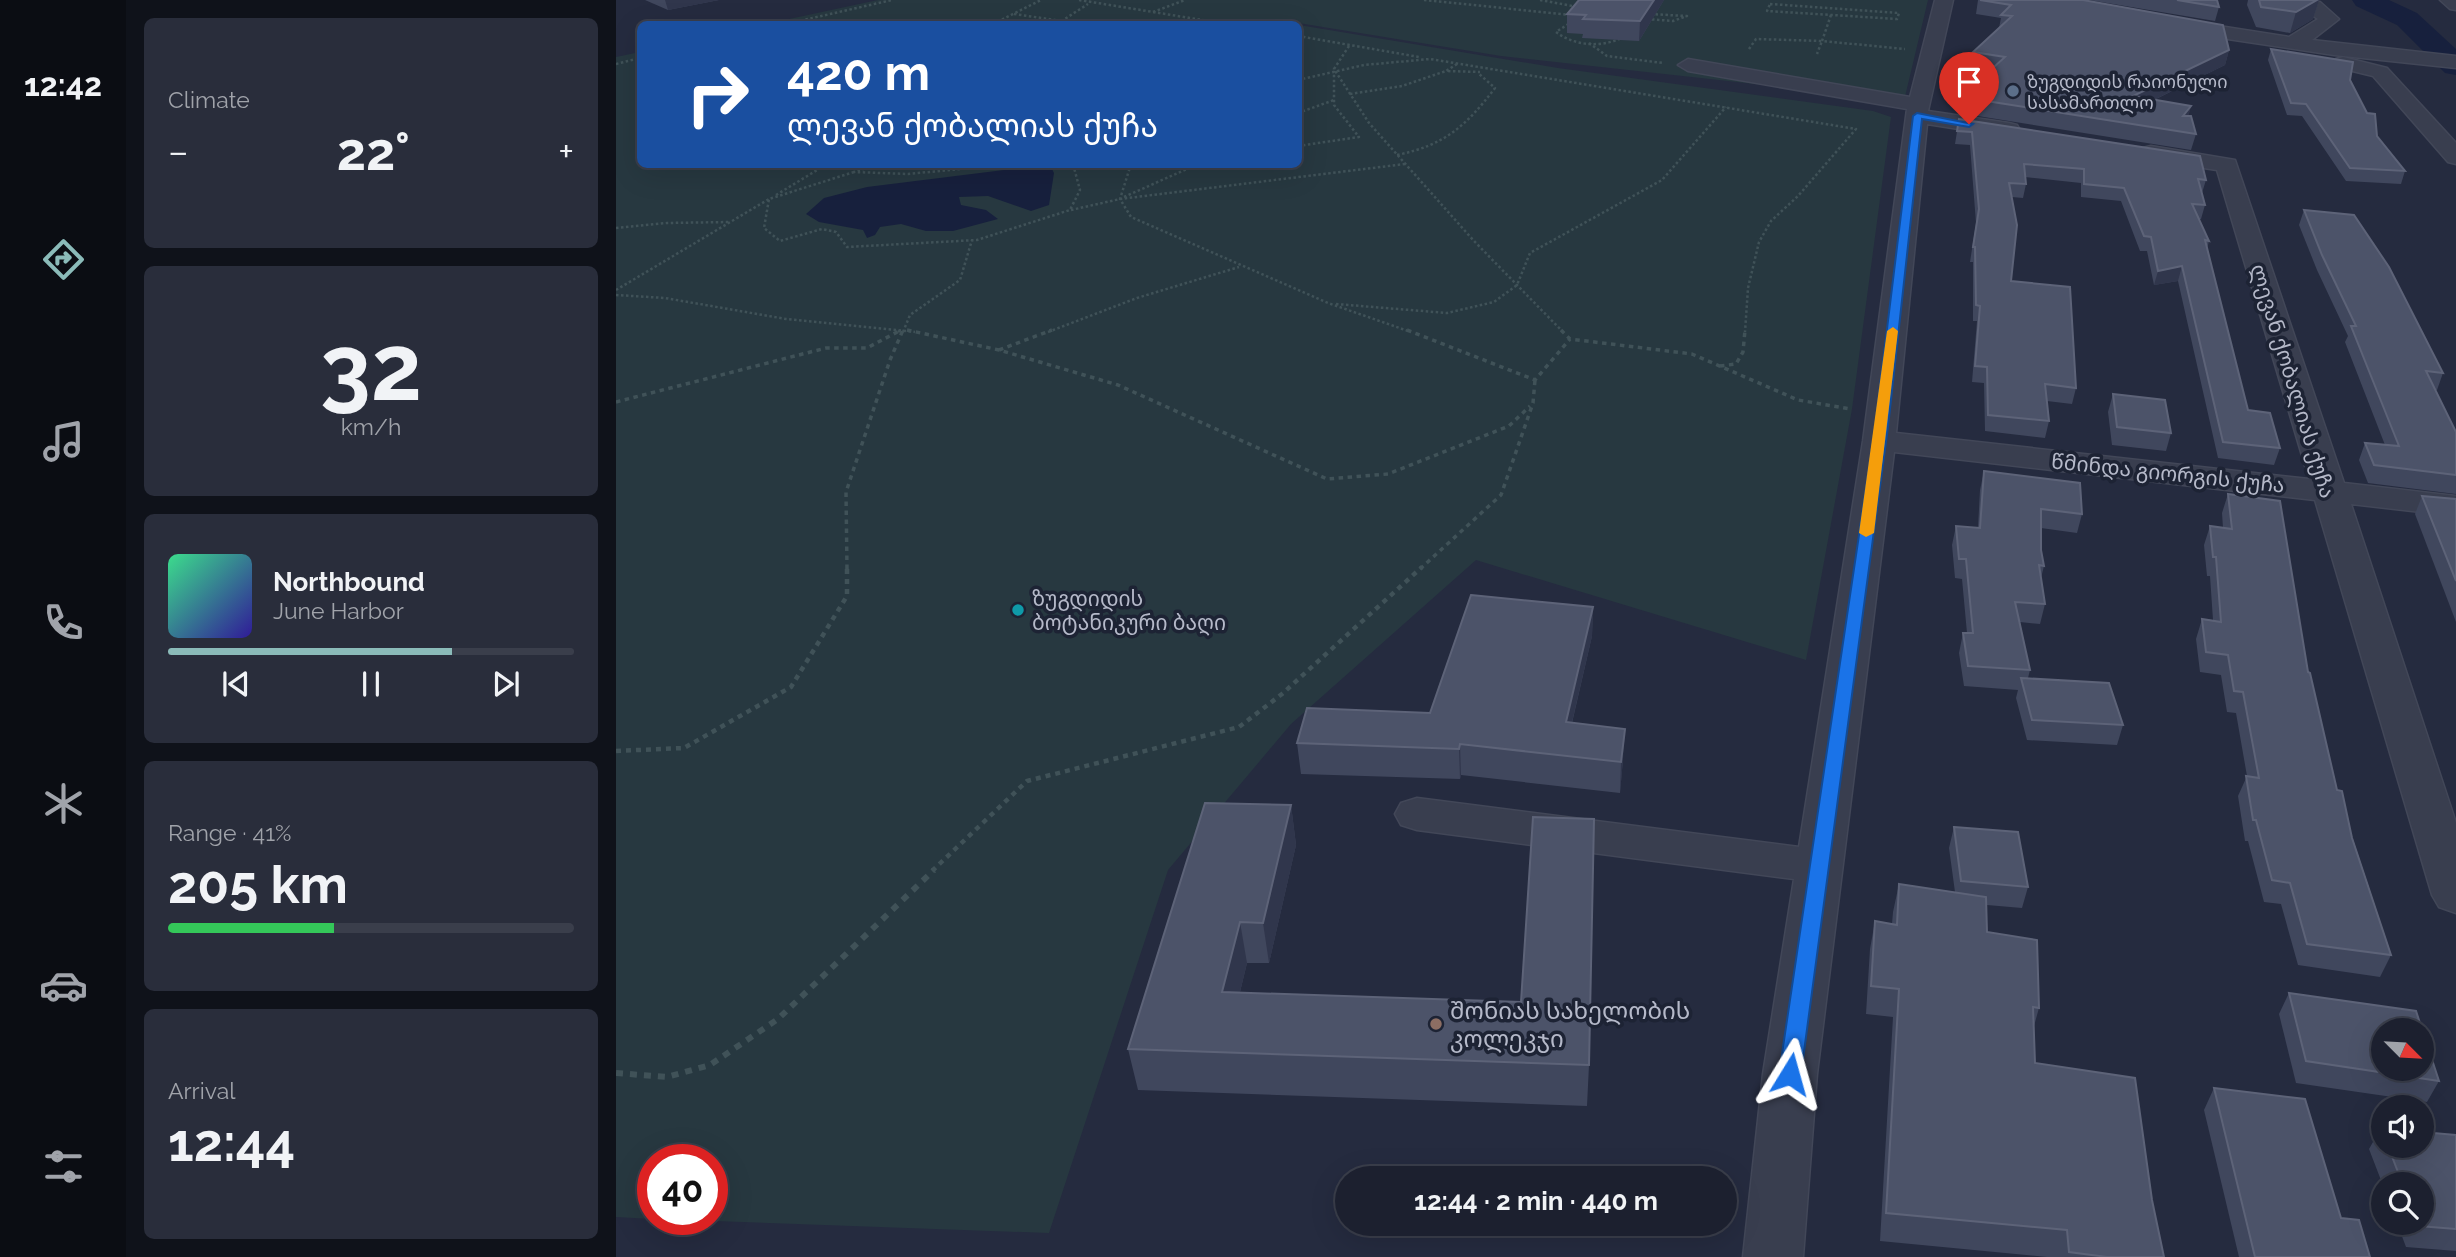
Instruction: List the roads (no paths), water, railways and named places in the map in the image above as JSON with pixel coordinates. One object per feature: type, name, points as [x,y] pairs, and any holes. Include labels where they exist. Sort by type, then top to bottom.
[{"type":"street","points":[[1773,1257],[1790,1074],[1881,427],[1918,110],[1944,0]]},
{"type":"street","points":[[2289,43],[2301,39],[2330,19],[2314,6],[2297,0]]},
{"type":"street","points":[[2449,0],[2456,5]]},
{"type":"street","points":[[2159,22],[2289,43],[2456,62]]},
{"type":"street","points":[[2289,43],[2293,53],[2302,56],[2379,72],[2456,156]]},
{"type":"street","points":[[1688,65],[2038,135]]},
{"type":"street","name":"ლევან ქობალიას ქუჩა","points":[[2119,148],[2227,165],[2456,895]]},
{"type":"street","name":"წმინდა გიორგის ქუჩა","points":[[1881,427],[2456,506]]},
{"type":"street","points":[[1417,814],[1820,866]]},
{"type":"water","points":[[1021,168],[1052,168],[1054,173],[1049,205],[1031,211],[988,196],[959,197],[961,205],[986,210],[998,219],[953,231],[926,231],[901,224],[880,227],[875,235],[867,238],[863,230],[819,222],[806,214],[824,198],[867,187]]},
{"type":"waterway","points":[[2366,0],[2407,19],[2456,66]]},
{"type":"place","name":"ზუგდიდის რაიონული სასამართლო","points":[[2013,91]]},
{"type":"place","name":"ზუგდიდის ბოტანიკური ბაღი","points":[[1018,610]]},
{"type":"place","name":"შონიას სახელობის კოლეკჯი","points":[[1436,1024]]}]
